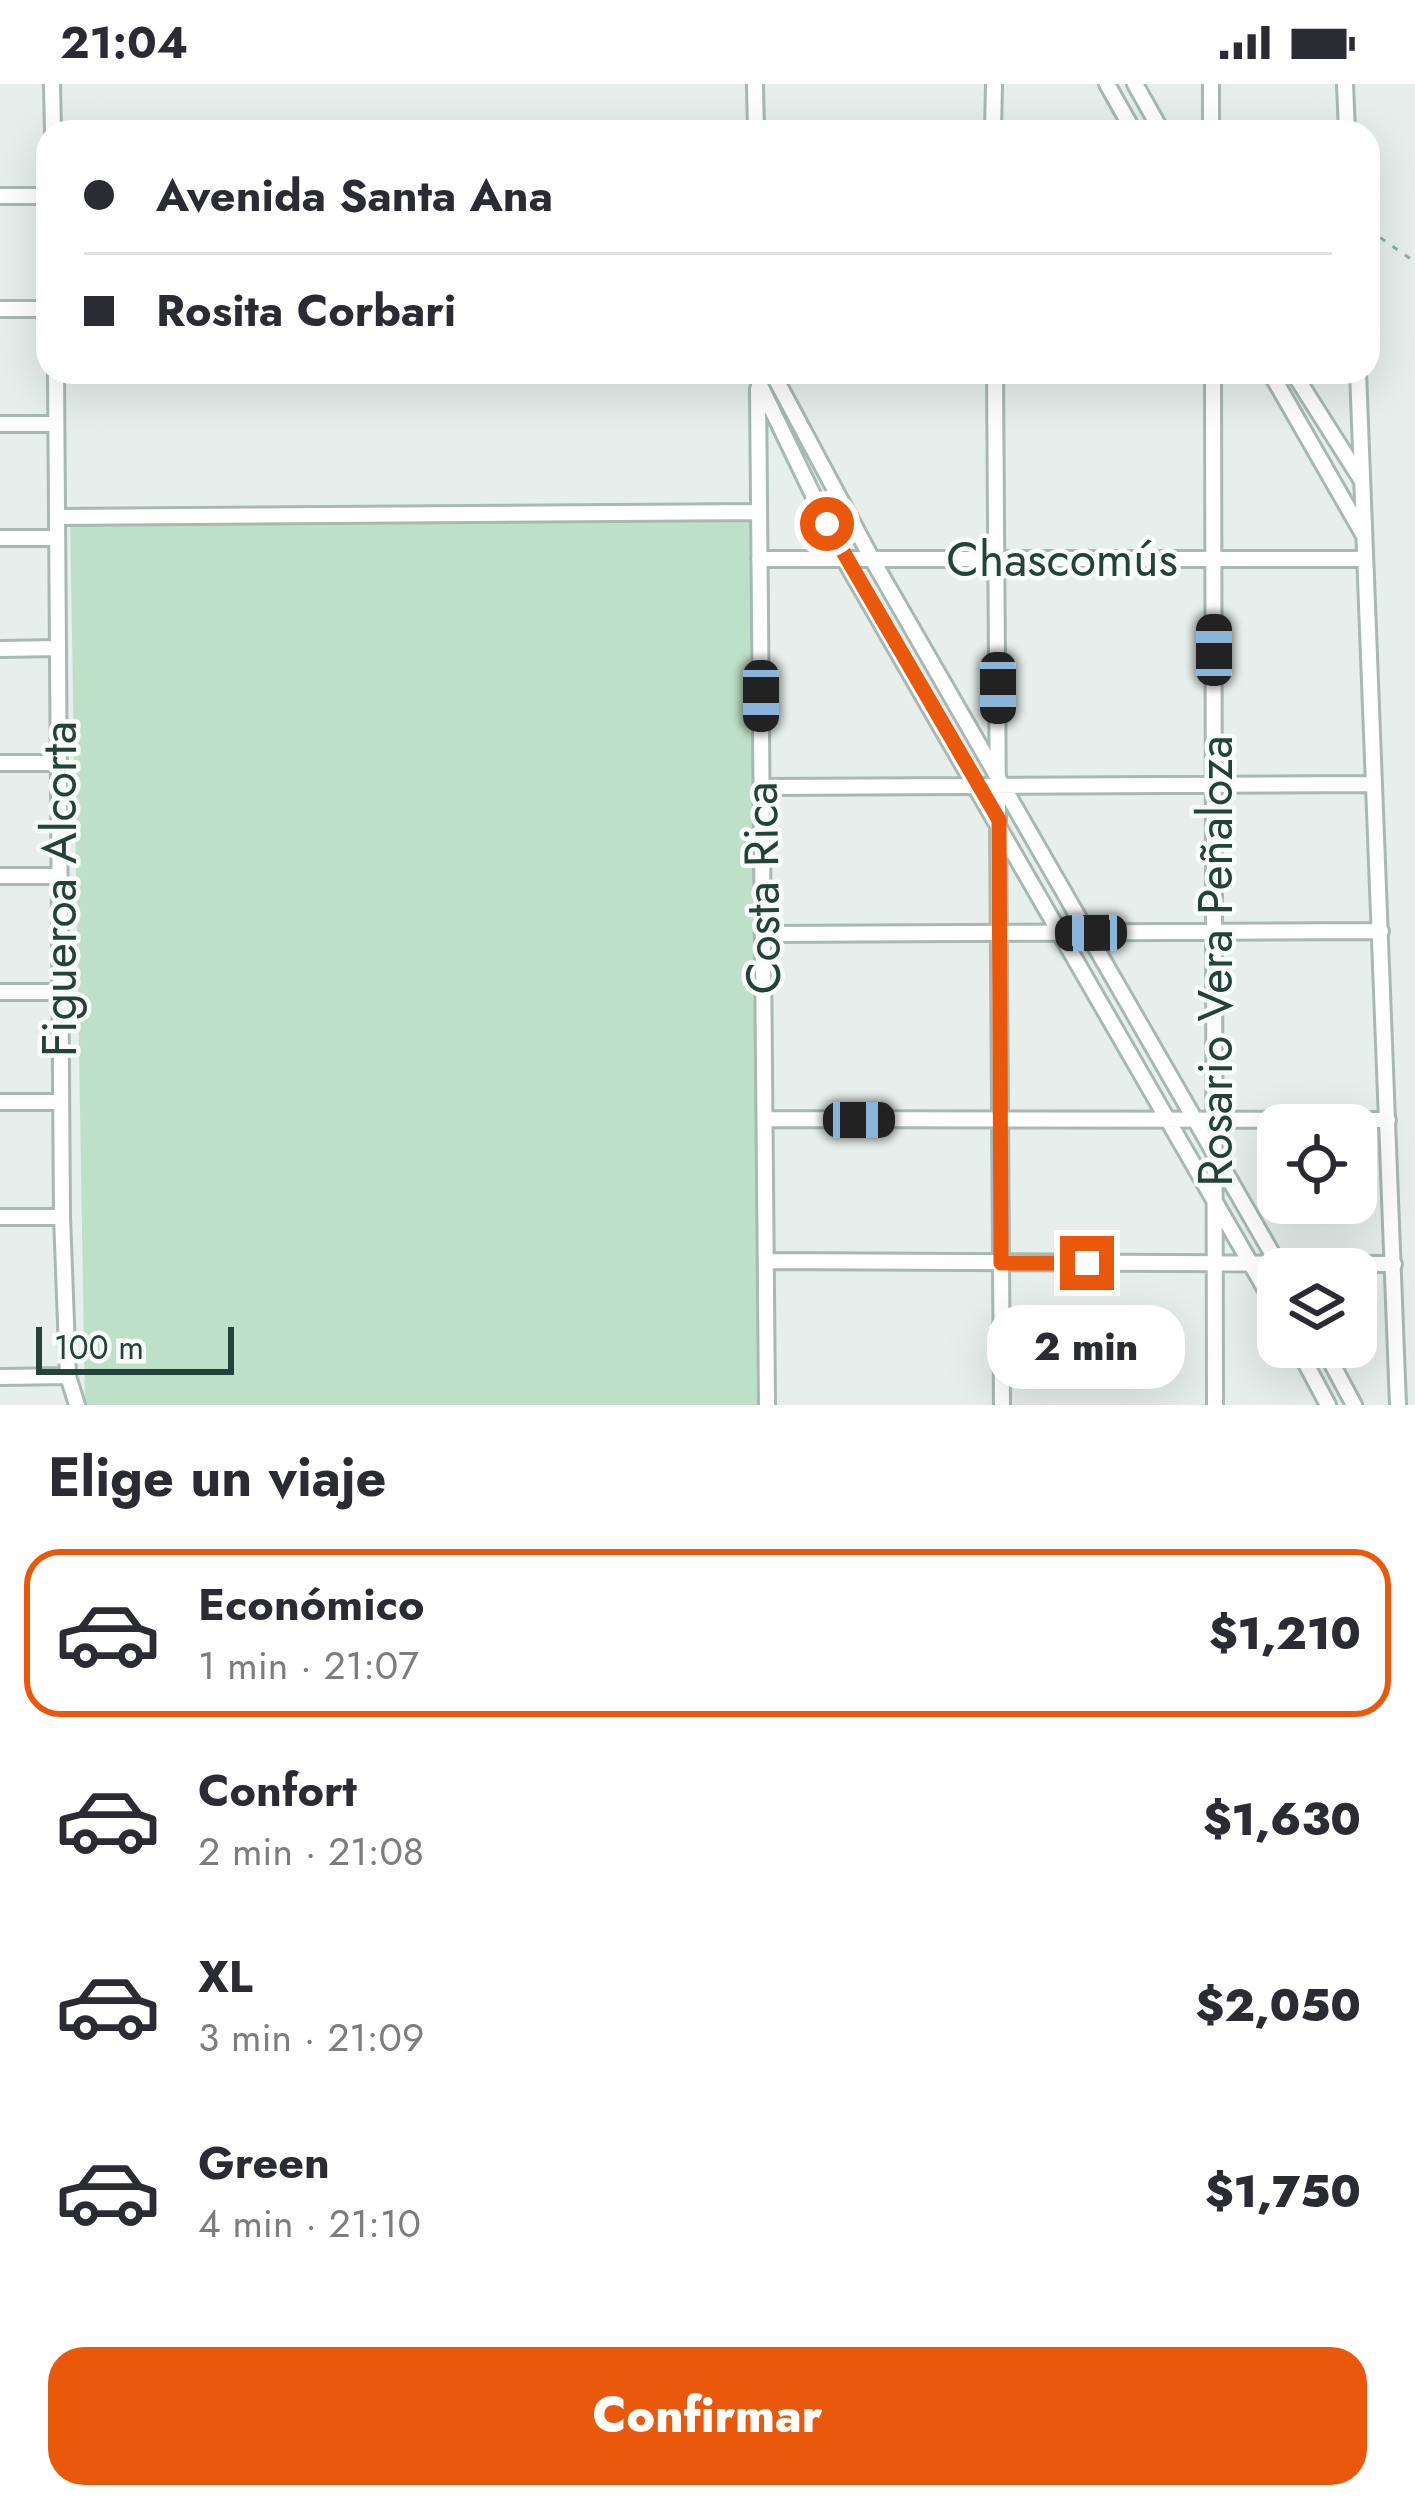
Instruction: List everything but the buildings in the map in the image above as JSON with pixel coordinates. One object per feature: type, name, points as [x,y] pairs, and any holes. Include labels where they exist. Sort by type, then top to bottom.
[{"type":"street","points":[[52,84],[52,120]]},
{"type":"street","points":[[755,84],[755,120]]},
{"type":"street","points":[[993,120],[994,84]]},
{"type":"street","points":[[1107,84],[1127,120]]},
{"type":"street","points":[[1135,84],[1155,120]]},
{"type":"street","points":[[1211,84],[1211,120]]},
{"type":"street","points":[[1345,84],[1346,120]]},
{"type":"street","points":[[0,196],[36,196]]},
{"type":"street","points":[[0,309],[36,309]]},
{"type":"street","name":"Figueroa Alcorta","points":[[56,384],[62,1217],[68,1376],[77,1405]]},
{"type":"street","name":"Costa Rica","points":[[758,384],[767,1405]]},
{"type":"street","points":[[762,384],[844,559],[1257,1271]]},
{"type":"street","points":[[778,384],[872,559],[1269,1248]]},
{"type":"street","points":[[995,384],[1002,1405]]},
{"type":"street","name":"Rosario Vera Peñaloza","points":[[1213,384],[1216,1405]]},
{"type":"street","points":[[1277,384],[1366,538]]},
{"type":"street","points":[[1301,384],[1362,481]]},
{"type":"street","points":[[1358,384],[1398,1404],[1381,1405]]},
{"type":"street","points":[[0,424],[56,424]]},
{"type":"street","points":[[57,517],[759,512]]},
{"type":"street","points":[[0,538],[57,538]]},
{"type":"street","name":"Chascomús","points":[[760,559],[1364,560]]},
{"type":"street","points":[[0,649],[58,648]]},
{"type":"street","points":[[0,763],[58,763]]},
{"type":"street","points":[[761,787],[1375,784]]},
{"type":"street","points":[[0,876],[59,876]]},
{"type":"street","points":[[763,934],[1381,931]]},
{"type":"street","points":[[0,992],[59,992]]},
{"type":"street","points":[[0,1102],[61,1102]]},
{"type":"street","points":[[764,1119],[1388,1120]]},
{"type":"street","points":[[0,1217],[62,1217]]},
{"type":"street","points":[[766,1261],[1257,1263]]},
{"type":"street","points":[[1377,1264],[1394,1264]]},
{"type":"street","points":[[1308,1368],[1328,1405]]},
{"type":"street","points":[[1334,1368],[1354,1405]]},
{"type":"street","points":[[0,1377],[68,1376]]},
{"type":"path","points":[[1380,238],[1415,262]]},
{"type":"green space","points":[[70,516],[755,517],[757,1405],[85,1405]]},
{"type":"route","points":[[827,524],[999,820],[1001,1263],[1087,1263]]}]
